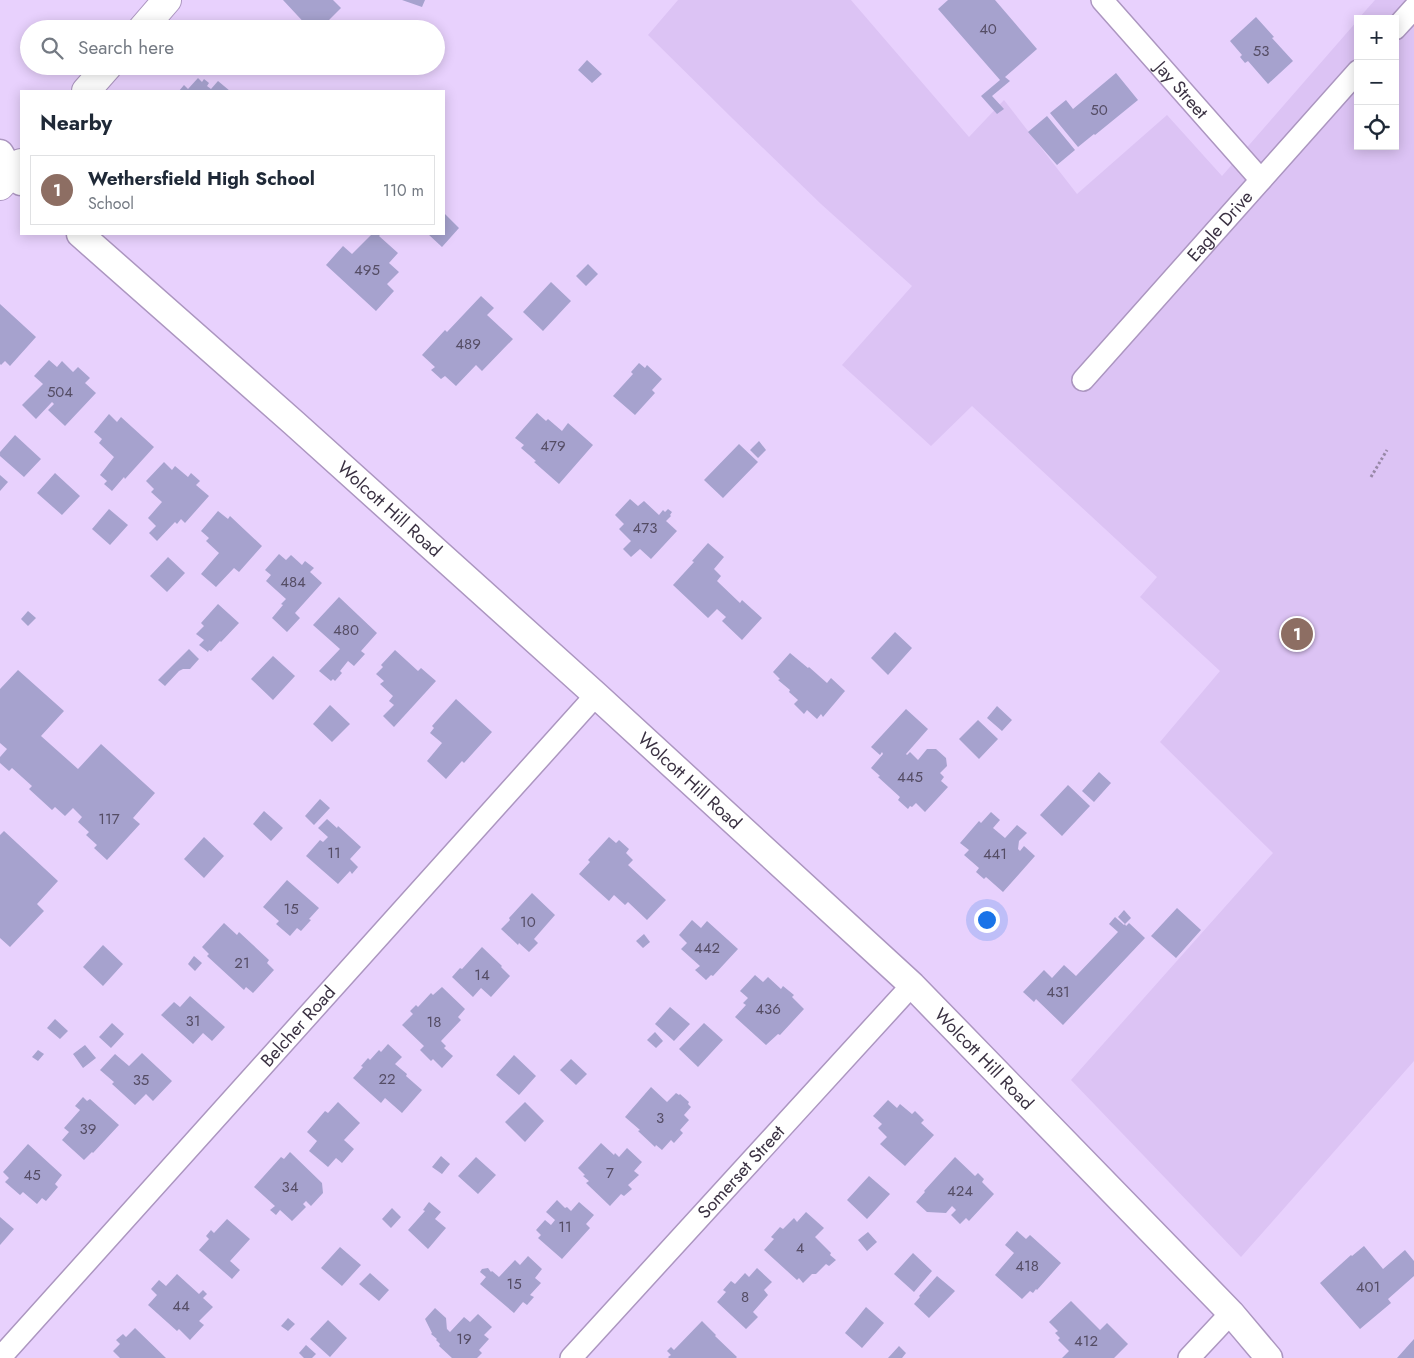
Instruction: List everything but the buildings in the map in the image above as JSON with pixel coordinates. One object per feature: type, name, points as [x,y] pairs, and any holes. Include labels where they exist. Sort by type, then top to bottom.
[{"type":"main road","points":[[150,20],[167,0]]},
{"type":"main road","points":[[87,90],[100,75]]},
{"type":"street","name":"Jay Street","points":[[1102,0],[1261,180]]},
{"type":"street","points":[[1399,25],[1414,8]]},
{"type":"street","name":"Eagle Drive","points":[[1083,380],[1354,75]]},
{"type":"street","name":"Wolcott Hill Road","points":[[81,235],[596,695],[912,985],[1231,1313],[1269,1358]]},
{"type":"street","name":"Belcher Road","points":[[0,1358],[596,695]]},
{"type":"street","name":"Somerset Street","points":[[571,1358],[912,985]]},
{"type":"street","points":[[1189,1358],[1231,1313]]},
{"type":"path","points":[[1370,477],[1387,450]]},
{"type":"shaded area","points":[[678,0],[851,0],[969,137],[1004,100],[1077,194],[1167,115],[1222,176],[1354,25],[1354,150],[1399,150],[1399,15],[1362,15],[1375,0],[1414,0],[1414,1061],[1241,1257],[1071,1080],[1273,853],[1160,742],[1220,671],[1140,597],[1157,577],[972,406],[931,446],[842,365],[912,286],[821,204],[648,35]]},
{"type":"place","name":"Wethersfield High School","points":[[1297,634]]}]
